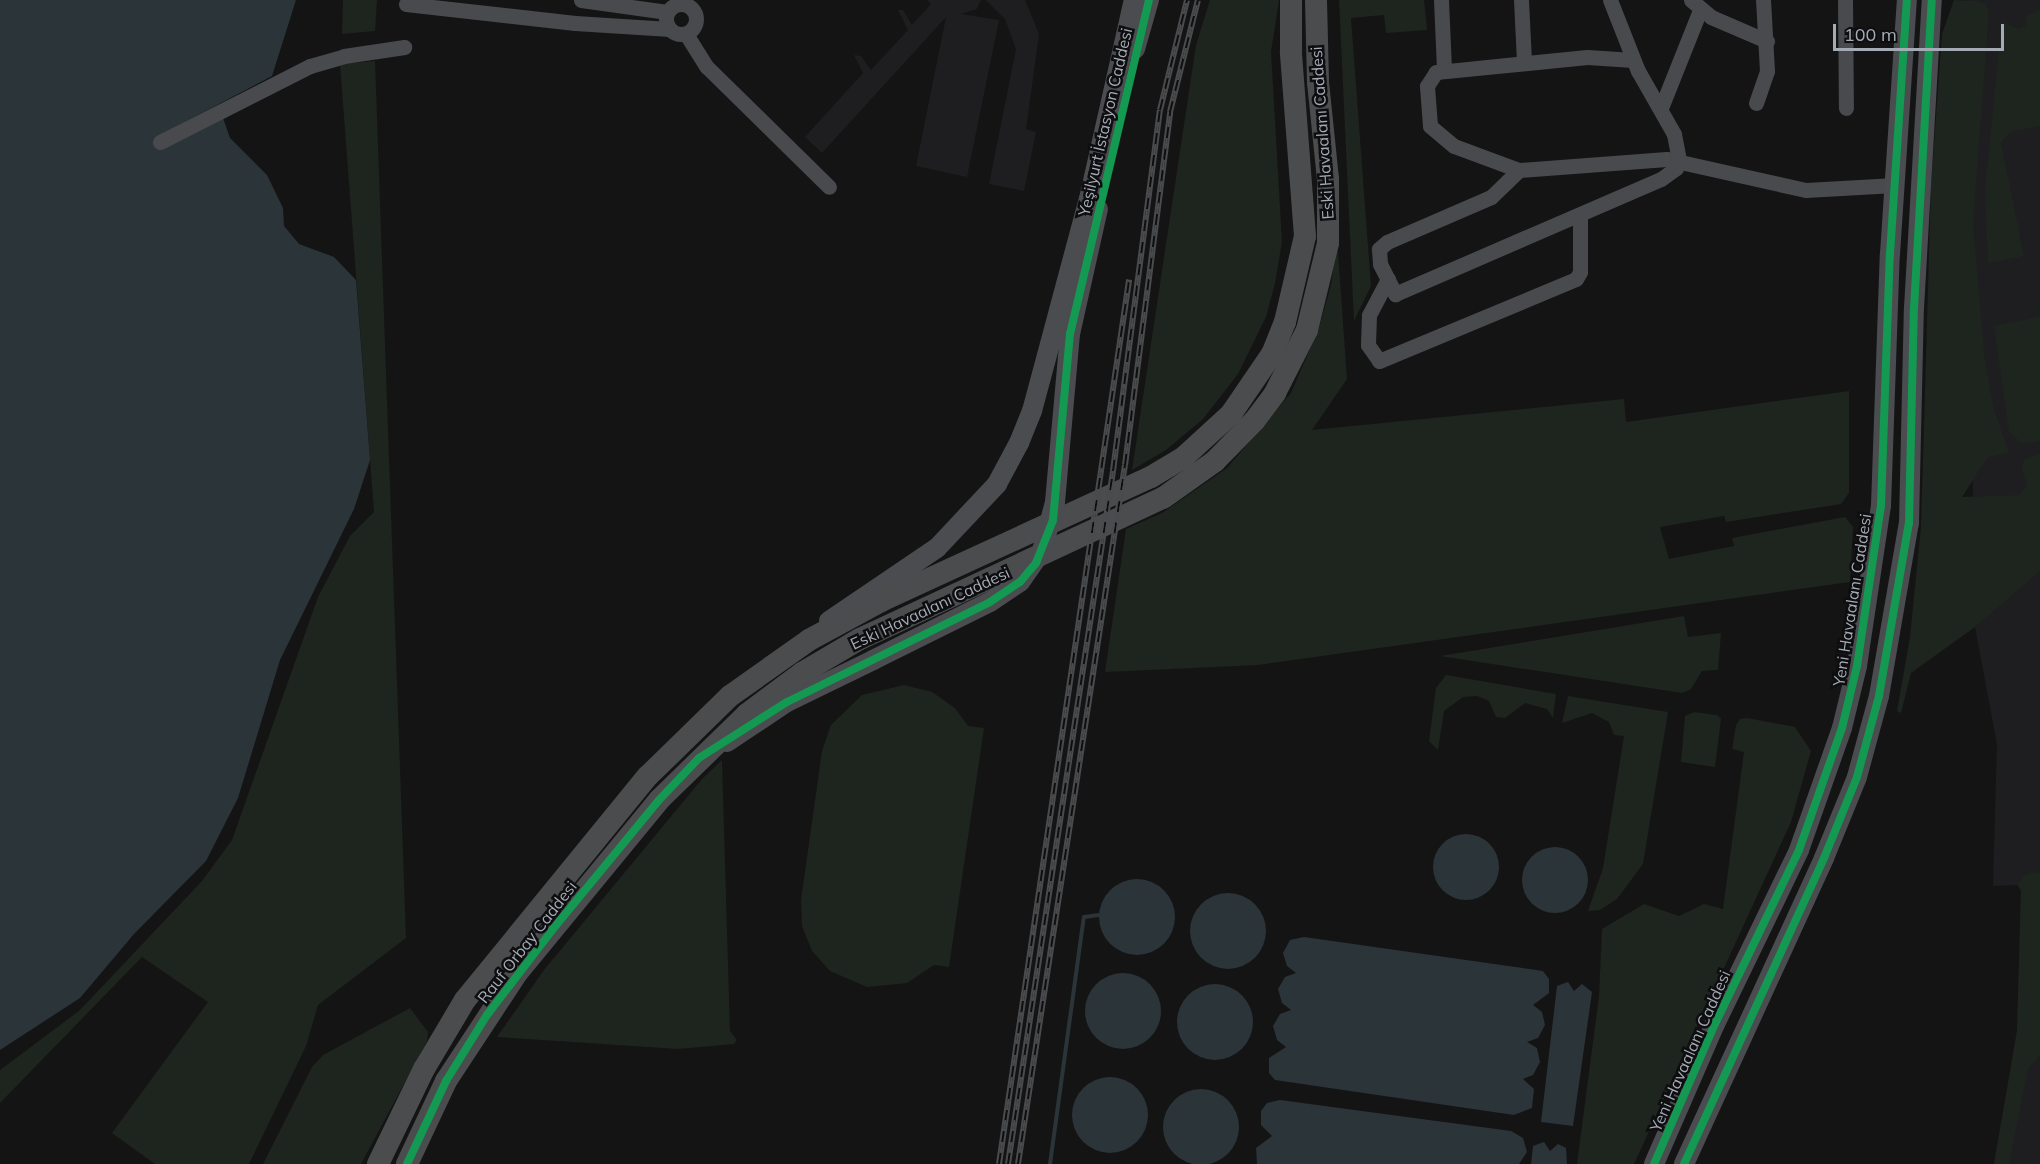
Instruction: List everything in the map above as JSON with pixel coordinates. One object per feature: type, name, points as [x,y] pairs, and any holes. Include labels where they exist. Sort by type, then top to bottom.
[{"type":"highway","name":"Eski Havaalanı Caddesi","points":[[809,640],[881,601],[1151,477],[1184,457],[1231,414],[1272,354],[1294,294],[1304,245],[1304,186],[1291,52],[1292,0]]},
{"type":"highway","name":"Eski Havaalanı Caddesi","points":[[699,758],[770,696],[835,653],[1163,498],[1215,461],[1255,420],[1275,393],[1307,330],[1328,243],[1328,179],[1318,82],[1316,0]]},
{"type":"highway","name":"Rauf Orbay Caddesi","points":[[378,1164],[424,1069],[455,1015],[575,862],[666,756],[705,719],[750,680],[809,640]]},
{"type":"highway","name":"Rauf Orbay Caddesi","points":[[407,1164],[446,1081],[487,1015],[552,928],[699,758]]},
{"type":"main road","name":"Yeşilyurt İstasyon Caddesi","points":[[809,640],[851,604],[937,548],[997,484],[1032,411],[1061,296],[1089,199],[1134,0]]},
{"type":"main road","name":"Yeşilyurt İstasyon Caddesi","points":[[699,758],[787,702],[990,602],[1020,582],[1042,551],[1053,520],[1070,334],[1149,0]]},
{"type":"main road","name":"Yeni Havaalanı Caddesi","points":[[1654,1164],[1715,1024],[1799,850],[1842,728],[1857,666],[1881,506],[1894,185],[1907,0]]},
{"type":"main road","points":[[1684,1164],[1824,858],[1857,777],[1880,696],[1909,523],[1914,308],[1932,0]]},
{"type":"main road","points":[[1894,185],[1920,186]]},
{"type":"main road","points":[[1888,306],[1914,308]]},
{"type":"street","points":[[581,0],[689,5],[697,15],[695,27],[686,34]]},
{"type":"street","points":[[1441,0],[1444,69]]},
{"type":"street","points":[[1521,0],[1524,62]]},
{"type":"street","points":[[1519,170],[1491,197],[1387,242],[1378,255],[1395,294],[1661,179],[1676,168],[1679,160],[1674,134],[1633,60],[1610,0]]},
{"type":"street","points":[[1756,103],[1767,71],[1763,0]]},
{"type":"street","points":[[1845,0],[1846,108]]},
{"type":"street","points":[[406,4],[575,23],[670,29],[686,34],[707,67],[829,187]]},
{"type":"street","points":[[670,29],[666,24],[673,5]]},
{"type":"street","points":[[1661,108],[1696,5],[1767,41]]},
{"type":"street","points":[[159,142],[310,66],[344,56],[404,46]]},
{"type":"street","points":[[1633,60],[1587,57],[1444,69],[1432,74],[1426,86],[1430,126],[1435,134],[1474,156],[1519,170],[1679,160],[1806,190],[1894,185]]},
{"type":"street","points":[[1388,279],[1369,315],[1368,345],[1380,361],[1569,284],[1580,272],[1580,215]]},
{"type":"shaded area","points":[[0,0],[296,0],[272,76],[156,137],[223,118],[230,138],[267,175],[283,208],[284,226],[299,244],[334,257],[356,280],[370,460],[354,509],[280,660],[238,798],[206,861],[134,934],[80,998],[0,1050]]},
{"type":"shaded area","points":[[343,0],[377,0],[375,31],[342,34]]},
{"type":"shaded area","points":[[927,0],[981,0],[977,9],[961,14],[999,20],[967,177],[916,166],[946,17],[822,153],[805,137],[863,73],[854,55],[861,56],[871,70],[908,30],[898,10],[903,10],[912,25],[931,4]]},
{"type":"shaded area","points":[[986,0],[1025,0],[1039,34],[1026,129],[1036,132],[1024,191],[989,184],[1016,49],[1005,19]]},
{"type":"shaded area","points":[[1210,0],[1279,0],[1271,52],[1282,242],[1266,317],[1238,374],[1203,419],[1166,450],[1132,470],[1196,45]]},
{"type":"shaded area","points":[[1339,0],[1424,0],[1427,30],[1386,33],[1384,15],[1351,18],[1371,286],[1354,321]]},
{"type":"shaded area","points":[[1954,0],[1978,1],[1986,4],[1989,13],[1973,223],[1985,361],[1994,409],[2009,453],[1988,457],[1962,497],[2019,495],[2027,486],[2022,469],[2024,459],[2040,454],[2040,571],[1975,627],[1911,673],[1901,713],[1897,711],[1910,637],[1921,527],[1931,185],[1942,34]]},
{"type":"shaded area","points":[[1965,0],[2040,0],[2040,1164],[1994,1164],[2017,1031],[2021,891],[2018,885],[1993,886],[1997,744],[1975,627]]},
{"type":"shaded area","points":[[2040,9],[2040,126],[2010,132],[2001,143],[2024,256],[1988,263],[1985,189],[2002,22],[2019,29],[2025,26],[2027,16]]},
{"type":"shaded area","points":[[375,61],[406,938],[318,1005],[306,1046],[249,1164],[155,1164],[112,1133],[208,1002],[142,957],[0,1103],[0,1070],[80,1010],[202,881],[232,840],[318,597],[350,536],[374,512],[340,64]]},
{"type":"shaded area","points":[[1337,238],[1347,379],[1312,430],[1624,399],[1626,422],[1849,391],[1849,493],[1841,504],[1726,522],[1724,516],[1660,527],[1669,559],[1734,546],[1732,538],[1845,517],[1853,527],[1850,582],[1258,665],[1105,672],[1126,529],[1162,513],[1227,468],[1291,393],[1319,328],[1331,285]]},
{"type":"shaded area","points":[[2040,312],[2040,441],[2022,444],[2009,431],[1994,326],[2039,317]]},
{"type":"shaded area","points":[[1684,616],[1688,637],[1721,633],[1718,670],[1702,671],[1691,689],[1682,693],[1440,656]]},
{"type":"shaded area","points":[[1446,675],[1556,694],[1553,718],[1547,709],[1525,703],[1505,718],[1496,717],[1489,701],[1477,696],[1463,697],[1444,711],[1438,750],[1429,741],[1436,688]]},
{"type":"shaded area","points":[[904,685],[932,692],[955,708],[968,726],[984,728],[949,967],[934,965],[907,983],[867,987],[830,971],[812,951],[802,926],[801,900],[822,751],[831,725],[862,695]]},
{"type":"shaded area","points":[[1568,696],[1668,712],[1643,864],[1617,899],[1600,910],[1588,911],[1603,868],[1624,736],[1614,735],[1609,722],[1592,713],[1562,723]]},
{"type":"shaded area","points":[[1694,712],[1717,715],[1721,719],[1715,767],[1681,762],[1685,716]]},
{"type":"shaded area","points":[[1747,718],[1795,727],[1811,751],[1791,822],[1634,1164],[1577,1164],[1599,996],[1602,929],[1644,904],[1679,916],[1704,904],[1723,909],[1744,752],[1732,749],[1736,725],[1740,719]]},
{"type":"shaded area","points":[[722,760],[730,1031],[737,1040],[734,1044],[678,1049],[497,1037],[544,970],[702,779]]},
{"type":"shaded area","points":[[1466,834],[1478,837],[1489,844],[1496,855],[1499,867],[1496,879],[1489,890],[1478,897],[1466,900],[1454,897],[1443,890],[1436,879],[1433,867],[1436,855],[1443,844],[1454,837]]},
{"type":"shaded area","points":[[1555,847],[1567,850],[1578,857],[1585,868],[1588,880],[1585,892],[1578,903],[1567,910],[1555,913],[1543,910],[1532,903],[1525,892],[1522,880],[1525,868],[1532,857],[1543,850]]},
{"type":"shaded area","points":[[2035,872],[2040,874],[2040,1055],[2028,1069],[2009,1164],[1994,1164],[2017,1031],[2021,891],[2018,885],[2024,875]]},
{"type":"shaded area","points":[[1137,879],[1152,882],[1164,890],[1172,902],[1175,917],[1172,932],[1164,944],[1152,952],[1137,955],[1122,952],[1110,944],[1102,932],[1099,917],[1102,902],[1110,890],[1122,882]]},
{"type":"shaded area","points":[[1228,893],[1243,896],[1255,904],[1263,916],[1266,931],[1263,946],[1255,958],[1243,966],[1228,969],[1213,966],[1201,958],[1193,946],[1190,931],[1193,916],[1201,904],[1213,896]]},
{"type":"shaded area","points":[[1304,937],[1543,971],[1549,979],[1549,993],[1533,1005],[1542,1012],[1545,1025],[1538,1038],[1527,1042],[1537,1048],[1540,1062],[1533,1075],[1523,1079],[1534,1089],[1532,1108],[1514,1115],[1275,1080],[1269,1073],[1269,1058],[1286,1047],[1277,1040],[1273,1026],[1280,1014],[1291,1010],[1282,1003],[1278,989],[1285,977],[1296,973],[1287,966],[1283,953],[1290,940]]},
{"type":"shaded area","points":[[1123,973],[1138,976],[1150,984],[1158,996],[1161,1011],[1158,1026],[1150,1038],[1138,1046],[1123,1049],[1108,1046],[1096,1038],[1088,1026],[1085,1011],[1088,996],[1096,984],[1108,976]]},
{"type":"shaded area","points":[[1568,982],[1574,991],[1582,984],[1592,992],[1573,1126],[1541,1122],[1557,986]]},
{"type":"shaded area","points":[[1215,984],[1230,987],[1242,995],[1250,1007],[1253,1022],[1250,1037],[1242,1049],[1230,1057],[1215,1060],[1200,1057],[1188,1049],[1180,1037],[1177,1022],[1180,1007],[1188,995],[1200,987]]},
{"type":"shaded area","points":[[410,1008],[428,1032],[427,1041],[361,1164],[263,1164],[312,1067],[323,1055]]},
{"type":"shaded area","points":[[1110,1077],[1125,1080],[1137,1088],[1145,1100],[1148,1115],[1145,1130],[1137,1142],[1125,1150],[1110,1153],[1095,1150],[1083,1142],[1075,1130],[1072,1115],[1075,1100],[1083,1088],[1095,1080]]},
{"type":"shaded area","points":[[1201,1089],[1216,1092],[1228,1100],[1236,1112],[1239,1127],[1236,1142],[1228,1154],[1216,1162],[1201,1165],[1186,1162],[1174,1154],[1166,1142],[1163,1127],[1166,1112],[1174,1100],[1186,1092]]},
{"type":"shaded area","points":[[1280,1100],[1511,1131],[1523,1138],[1527,1152],[1519,1164],[1257,1164],[1256,1148],[1272,1136],[1261,1125],[1261,1111],[1267,1103]]},
{"type":"shaded area","points":[[1544,1142],[1550,1151],[1558,1144],[1566,1148],[1567,1164],[1531,1164],[1533,1146]]},
{"type":"waterway","points":[[1050,1164],[1084,917],[1099,915]]},
{"type":"railway","points":[[1008,1164],[1113,471],[1160,110],[1187,0]]},
{"type":"railway","points":[[1018,1164],[1125,465],[1170,112],[1198,0]]},
{"type":"railway","points":[[999,1164],[1129,280]]},
{"type":"cycle path","points":[[407,1164],[446,1081],[487,1015],[553,929],[659,800],[699,758],[787,702],[990,602],[1020,582],[1036,563],[1053,520],[1070,334],[1149,0]]},
{"type":"cycle path","points":[[1654,1164],[1715,1024],[1799,850],[1842,728],[1857,666],[1881,506],[1890,254],[1907,0]]},
{"type":"cycle path","points":[[1684,1164],[1824,858],[1857,777],[1879,696],[1909,523],[1914,308],[1932,0]]}]
